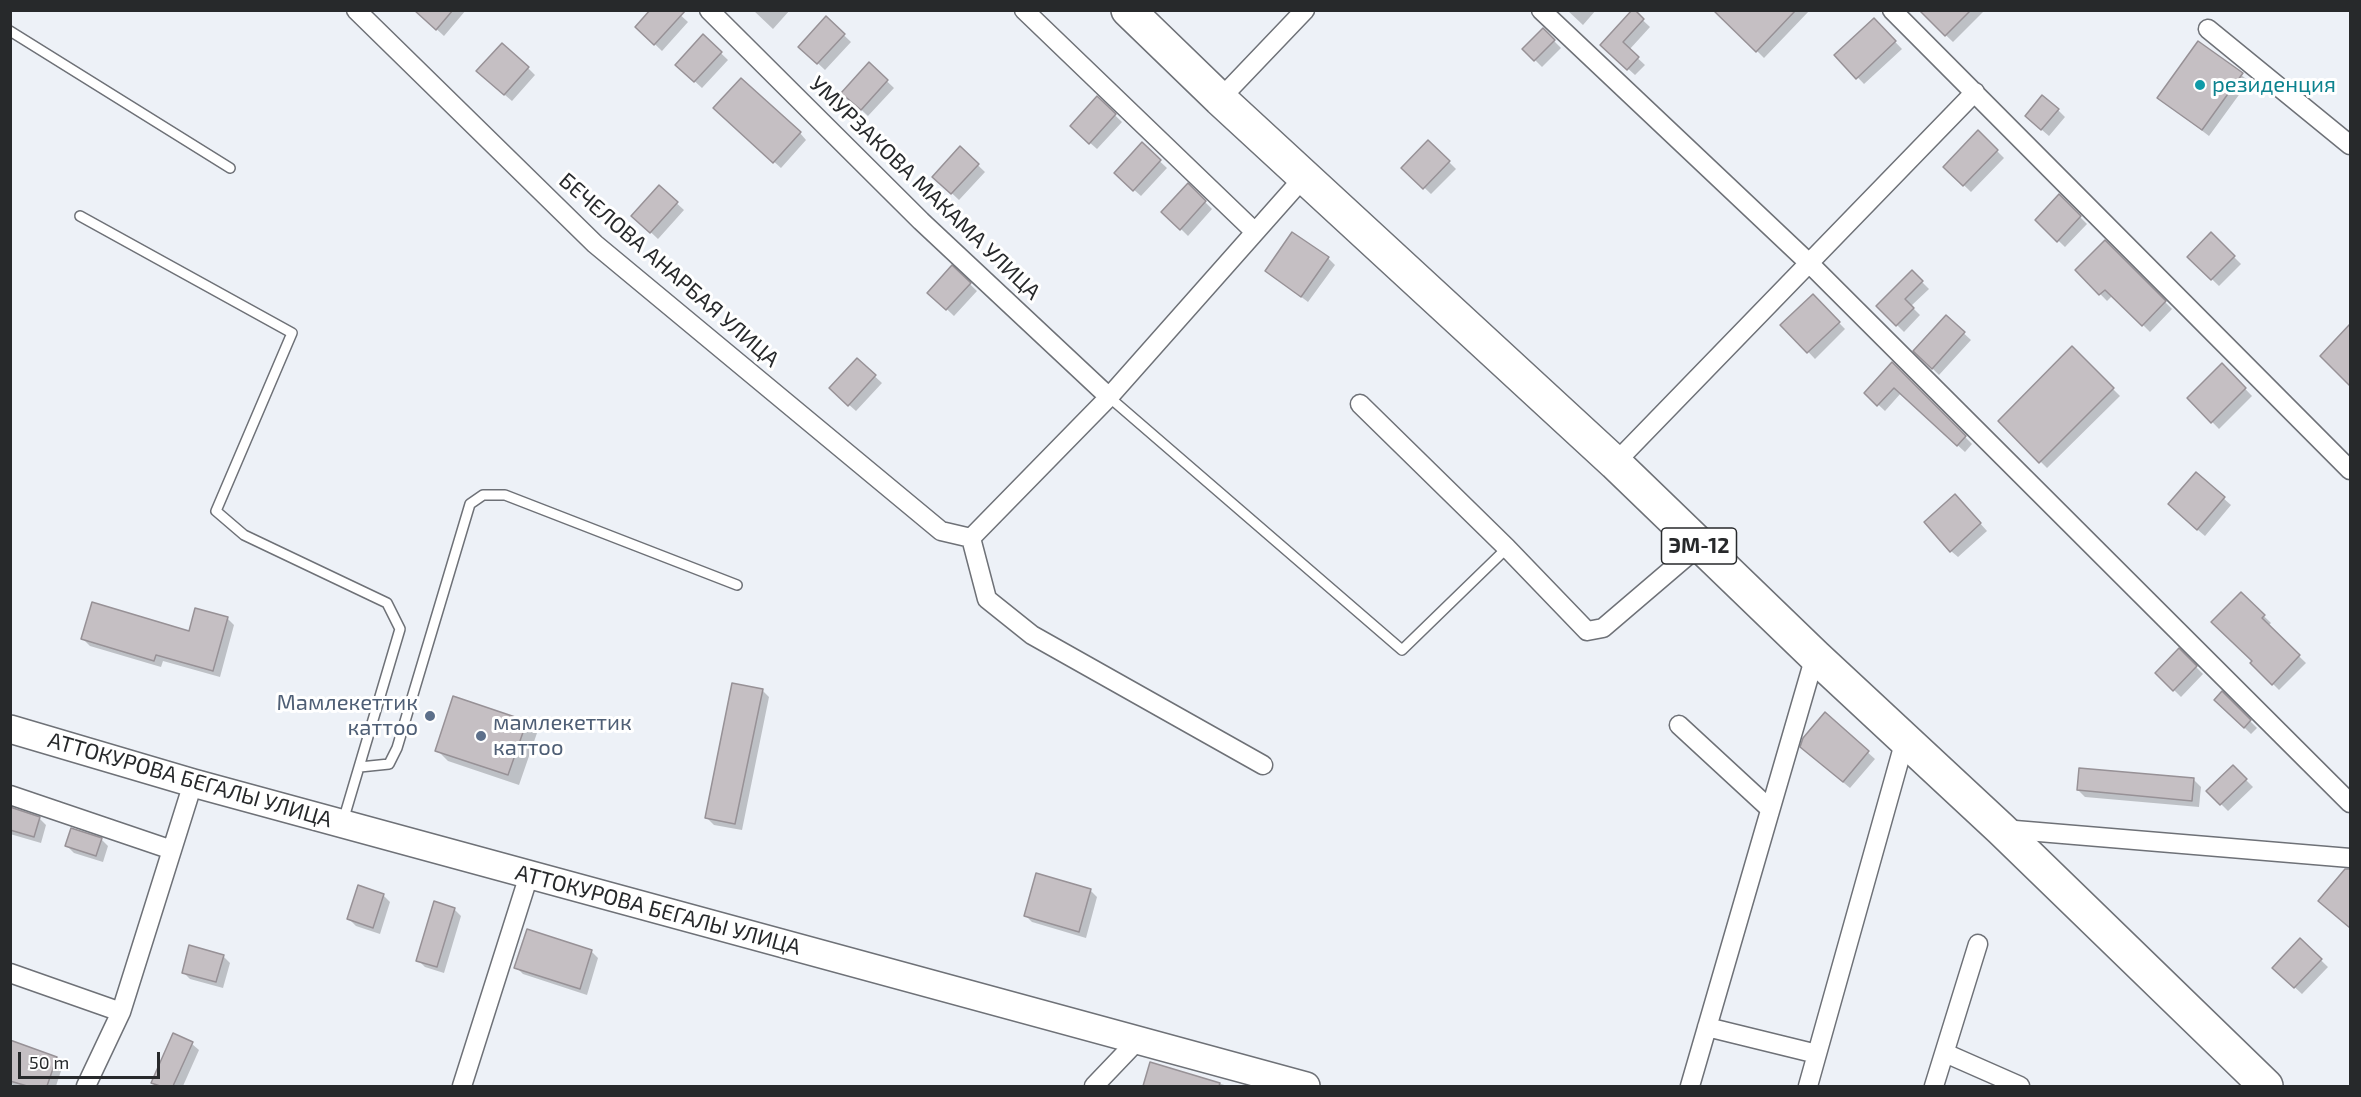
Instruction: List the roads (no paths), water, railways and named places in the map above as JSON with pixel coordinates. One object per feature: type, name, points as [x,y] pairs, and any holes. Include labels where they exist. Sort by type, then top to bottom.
[{"type":"highway","name":"ЭМ-12","points":[[1128,10],[1220,99],[1615,463],[1815,656],[2001,829],[2266,1086]]},
{"type":"main road","name":"АТТОКУРОВА БЕГАЛЫ УЛИЦА","points":[[10,729],[193,783],[1306,1086]]},
{"type":"street","name":"БЕЧЕЛОВА АНАРБАЯ УЛИЦА","points":[[356,10],[595,244],[941,531],[971,538]]},
{"type":"street","name":"УМУРЗАКОВА МАКАМА УЛИЦА","points":[[709,10],[921,221],[1109,397]]},
{"type":"street","points":[[1024,10],[1255,232]]},
{"type":"street","points":[[1220,99],[1305,10]]},
{"type":"street","points":[[1541,10],[1810,264],[2350,803]]},
{"type":"street","points":[[1892,10],[2350,470]]},
{"type":"street","points":[[2208,29],[2350,145]]},
{"type":"street","points":[[1615,463],[1975,92]]},
{"type":"street","points":[[1263,765],[1032,635],[987,599],[971,538],[1109,397],[1304,177]]},
{"type":"street","points":[[1360,404],[1507,548],[1587,631],[1604,628],[1699,546]]},
{"type":"street","points":[[1690,1086],[1815,656]]},
{"type":"street","points":[[1679,725],[1770,809]]},
{"type":"street","points":[[1808,1086],[1905,740]]},
{"type":"street","points":[[86,1086],[121,1012],[193,783]]},
{"type":"street","points":[[10,795],[172,850]]},
{"type":"street","points":[[2001,829],[2350,858]]},
{"type":"street","points":[[462,1086],[529,875]]},
{"type":"street","points":[[1934,1086],[1978,944]]},
{"type":"street","points":[[10,973],[121,1012]]},
{"type":"street","points":[[1707,1027],[1817,1054]]},
{"type":"street","points":[[1094,1086],[1137,1041]]},
{"type":"street","points":[[1945,1053],[2020,1086]]},
{"type":"lane","points":[[10,31],[230,168]]},
{"type":"lane","points":[[80,216],[292,333],[216,511],[244,535],[387,603],[400,630],[343,824]]},
{"type":"lane","points":[[1109,397],[1402,650],[1507,548]]},
{"type":"lane","points":[[360,767],[389,764],[397,748],[470,504],[483,495],[505,495],[737,585]]},
{"type":"place","name":"резиденция","points":[[2200,85]]},
{"type":"place","name":"Мамлекеттик каттоо","points":[[430,716]]},
{"type":"place","name":"мамлекеттик каттоо","points":[[481,736]]}]
